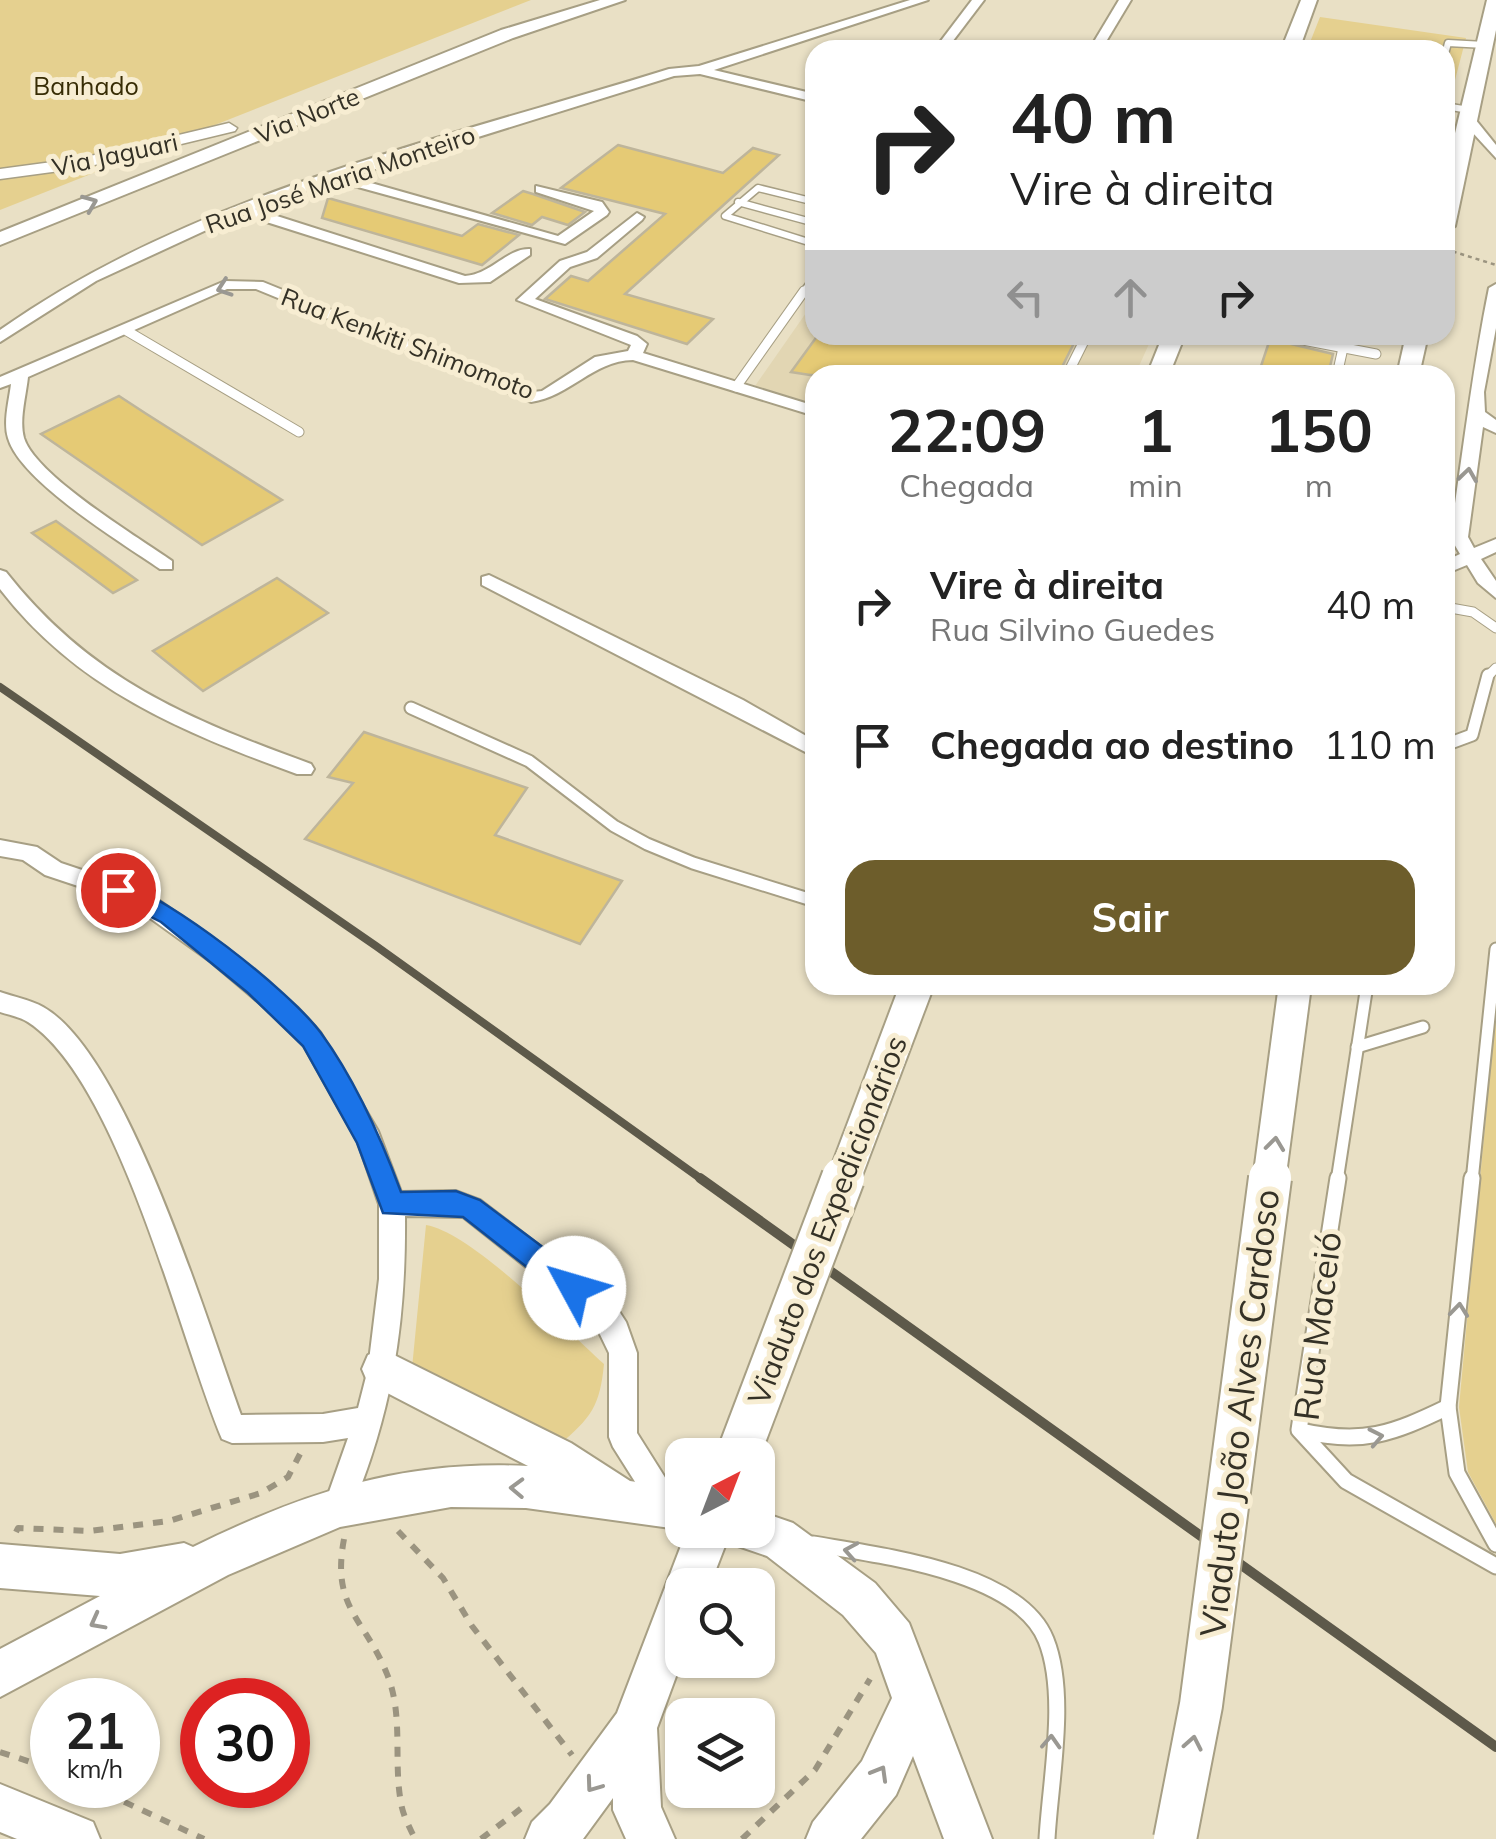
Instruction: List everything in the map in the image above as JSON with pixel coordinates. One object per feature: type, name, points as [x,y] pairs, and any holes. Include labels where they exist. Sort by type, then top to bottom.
[{"type":"main road","name":"Via Norte","points":[[0,219],[491,23],[567,0]]},
{"type":"main road","name":"Via Norte","points":[[0,239],[507,34],[618,0]]},
{"type":"main road","points":[[1294,40],[1309,0]]},
{"type":"main road","points":[[1455,175],[1495,0]]},
{"type":"main road","name":"Viaduto dos Expedicionários","points":[[744,1438],[913,995]]},
{"type":"main road","name":"Viaduto João Alves Cardoso","points":[[1175,1839],[1201,1704],[1295,995]]},
{"type":"main road","points":[[382,1369],[658,1506]]},
{"type":"main road","points":[[0,1674],[213,1560],[358,1503],[451,1486],[526,1487],[658,1506]]},
{"type":"main road","points":[[775,1541],[859,1598],[893,1639],[968,1839]]},
{"type":"main road","points":[[4,1556],[120,1576],[213,1560]]},
{"type":"main road","points":[[549,1839],[567,1821],[634,1728],[665,1646]]},
{"type":"main road","points":[[830,1839],[879,1778],[916,1699]]},
{"type":"main road","points":[[634,1728],[637,1810],[651,1839]]},
{"type":"main road","points":[[0,1808],[76,1839]]},
{"type":"street","name":"Rua José Maria Monteiro","points":[[0,337],[39,307],[102,269],[239,209],[673,72],[700,70],[922,0]]},
{"type":"street","points":[[948,40],[978,0]]},
{"type":"street","points":[[1101,40],[1124,0]]},
{"type":"street","points":[[700,70],[805,96]]},
{"type":"street","points":[[1467,114],[1496,154]]},
{"type":"street","name":"Via Jaguari","points":[[0,174],[82,163],[229,128]]},
{"type":"street","points":[[336,176],[560,241],[602,209],[541,189]]},
{"type":"street","points":[[239,209],[464,280],[485,279],[525,252]]},
{"type":"street","points":[[634,355],[639,344],[632,338],[525,300],[565,264],[592,255],[637,218]]},
{"type":"street","name":"Rua Kenkiti Shimomoto","points":[[0,384],[128,331],[225,285],[240,282],[258,285],[531,396],[548,396],[593,360],[613,353],[634,355],[805,408]]},
{"type":"street","points":[[1496,288],[1476,392],[1477,414],[1459,537],[1496,592]]},
{"type":"street","points":[[20,376],[16,431],[23,454],[85,507],[166,565]]},
{"type":"street","points":[[1477,414],[1496,428]]},
{"type":"street","points":[[1455,563],[1496,545]]},
{"type":"street","points":[[0,576],[20,605],[40,624],[144,702],[178,720],[304,769]]},
{"type":"street","points":[[490,582],[736,705],[805,744]]},
{"type":"street","points":[[0,848],[29,854],[53,869],[138,896],[169,916],[290,1015],[312,1039],[353,1109],[369,1140],[392,1204],[392,1279],[382,1369],[369,1421],[358,1503]]},
{"type":"street","points":[[0,1002],[35,1014],[54,1030],[99,1086],[156,1216],[232,1428],[310,1428],[369,1421]]},
{"type":"street","points":[[392,1204],[456,1203],[471,1208],[603,1311],[616,1331],[623,1353],[623,1437],[658,1506]]},
{"type":"lane","points":[[1455,41],[1485,45]]},
{"type":"lane","points":[[1455,110],[1467,114]]},
{"type":"lane","points":[[805,199],[765,188],[753,190],[726,219],[805,241]]},
{"type":"lane","points":[[738,202],[805,220]]},
{"type":"lane","points":[[736,386],[805,290]]},
{"type":"lane","points":[[128,331],[298,432]]},
{"type":"lane","points":[[1328,345],[1376,354]]},
{"type":"lane","points":[[1339,365],[1343,348]]},
{"type":"lane","points":[[1455,606],[1486,618],[1496,628]]},
{"type":"lane","points":[[1455,741],[1472,735],[1488,674],[1496,668]]},
{"type":"lane","points":[[412,708],[528,761],[614,826],[647,844],[805,898]]},
{"type":"lane","points":[[1496,949],[1448,1407],[1457,1473],[1496,1544]]},
{"type":"lane","name":"Rua Maceió","points":[[1365,995],[1299,1430],[1346,1482],[1496,1566]]},
{"type":"lane","points":[[1357,1047],[1423,1027]]},
{"type":"lane","points":[[1299,1430],[1338,1441],[1380,1440],[1448,1407]]},
{"type":"lane","points":[[775,1536],[929,1565],[1010,1598],[1045,1636],[1054,1687],[1046,1839]]},
{"type":"path","points":[[1455,252],[1496,265]]},
{"type":"path","points":[[4,1556],[18,1528],[90,1531],[169,1521],[261,1493],[288,1478],[310,1428]]},
{"type":"path","points":[[414,1839],[402,1808],[396,1761],[399,1726],[387,1674],[342,1594],[340,1566],[358,1503],[399,1532],[443,1578],[472,1626],[575,1758],[563,1770]]},
{"type":"path","points":[[742,1839],[815,1770],[893,1639]]},
{"type":"path","points":[[0,1752],[30,1762]]},
{"type":"path","points":[[481,1839],[539,1792]]},
{"type":"path","points":[[137,1808],[204,1839]]},
{"type":"shaded area","points":[[805,314],[805,345],[1148,345],[1140,365],[805,365],[805,401],[755,386]]},
{"type":"green space","name":"Banhado","points":[[0,0],[531,0],[0,210]]},
{"type":"green space","points":[[1320,17],[1466,38],[1455,80],[1455,40],[1311,40]]},
{"type":"green space","points":[[1496,1006],[1496,1524],[1468,1472],[1459,1407]]},
{"type":"green space","points":[[426,1225],[446,1232],[493,1263],[604,1364],[592,1410],[559,1445],[412,1368]]},
{"type":"building","points":[[618,145],[723,173],[753,148],[779,155],[625,294],[713,319],[687,344],[545,299],[571,276],[588,281],[665,214],[561,188]]},
{"type":"building","points":[[523,191],[585,212],[568,225],[542,217],[532,225],[492,213]]},
{"type":"building","points":[[328,198],[462,236],[478,224],[519,235],[482,265],[322,218]]},
{"type":"building","points":[[811,345],[1073,345],[1063,365],[805,365],[805,374],[791,372]]},
{"type":"building","points":[[1268,345],[1295,345],[1333,354],[1330,365],[1261,365]]},
{"type":"building","points":[[119,396],[282,500],[202,545],[41,434]]},
{"type":"building","points":[[56,521],[137,580],[113,593],[32,533]]},
{"type":"building","points":[[277,578],[328,613],[203,691],[153,651]]},
{"type":"building","points":[[364,732],[527,788],[495,835],[622,881],[580,944],[305,839],[353,783],[328,777]]},
{"type":"railway","points":[[0,687],[376,946],[704,1181]]},
{"type":"railway","points":[[700,1178],[1496,1747]]},
{"type":"route","points":[[118,890],[138,896],[219,954],[312,1039],[369,1140],[392,1204],[456,1203],[471,1208],[574,1288]]}]
